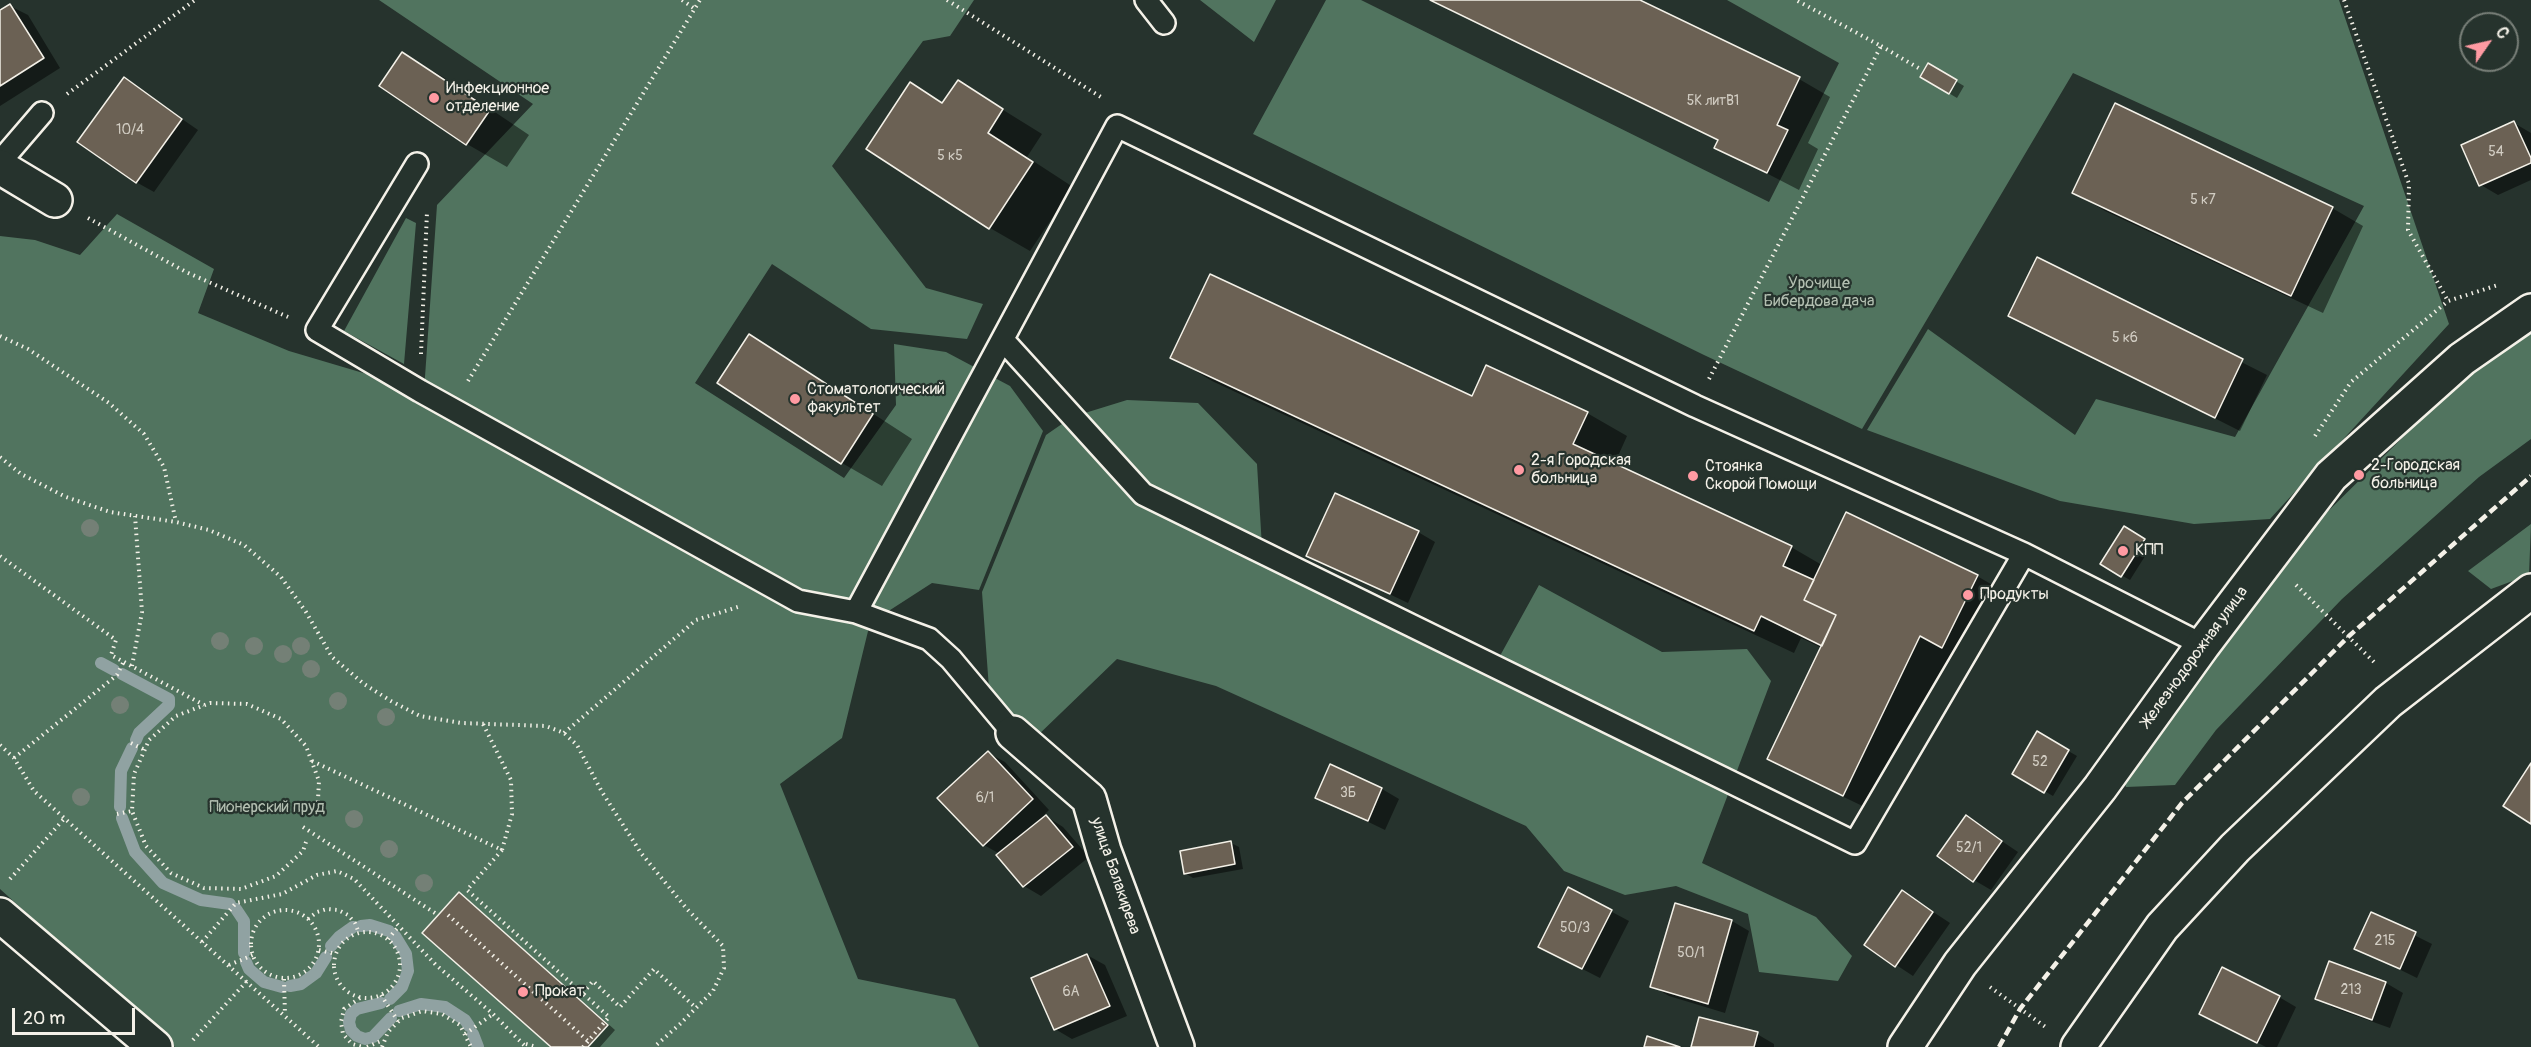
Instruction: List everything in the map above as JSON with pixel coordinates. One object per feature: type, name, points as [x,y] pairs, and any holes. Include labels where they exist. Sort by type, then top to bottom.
[{"type":"street","points":[[0,167],[56,200]]},
{"type":"street","name":"Железнодорожная улица","points":[[1905,1047],[1960,964],[2100,788],[2203,645],[2331,476],[2462,359],[2531,310]]},
{"type":"street","points":[[2067,1041],[2162,927],[2235,848],[2388,702],[2531,591]]},
{"type":"street","name":"улица Балакирева","points":[[1013,733],[1089,799],[1104,851],[1177,1047]]},
{"type":"street","points":[[0,915],[155,1047]]},
{"type":"lane","points":[[1146,0],[1164,23]]},
{"type":"lane","points":[[0,162],[42,112]]},
{"type":"lane","points":[[856,612],[1117,126],[1695,406],[2024,554],[2203,645]]},
{"type":"lane","points":[[413,171],[317,330],[420,391],[782,594],[798,601],[856,612],[929,639],[951,659],[1013,733]]},
{"type":"lane","points":[[1003,340],[1143,494],[1855,843],[2024,554]]},
{"type":"path","points":[[42,112],[195,0]]},
{"type":"path","points":[[682,0],[695,9]]},
{"type":"path","points":[[452,409],[700,0]]},
{"type":"path","points":[[948,0],[1105,99]]},
{"type":"path","points":[[1796,0],[1920,69]]},
{"type":"path","points":[[2344,0],[2409,184],[2408,230],[2448,302]]},
{"type":"path","points":[[1695,406],[1881,46]]},
{"type":"path","points":[[413,171],[427,212],[420,391]]},
{"type":"path","points":[[56,200],[186,272],[317,330]]},
{"type":"path","points":[[0,336],[28,349],[109,402],[144,434],[164,467],[176,522]]},
{"type":"path","points":[[0,457],[21,474],[66,497],[110,512],[176,522],[209,530],[244,545],[281,577],[306,612],[332,657],[364,684],[420,716],[460,723],[546,726],[564,733],[577,745],[602,792],[641,853],[687,909],[723,946],[724,968],[713,991],[654,1047]]},
{"type":"path","points":[[132,666],[142,612],[135,516]]},
{"type":"path","points":[[0,556],[116,640],[111,655],[205,705]]},
{"type":"path","points":[[2301,591],[2371,659]]},
{"type":"path","points":[[564,733],[696,620],[782,594]]},
{"type":"path","points":[[14,758],[117,675],[124,662]]},
{"type":"path","points":[[306,842],[303,851],[276,876],[241,889],[204,888],[171,873],[146,846],[132,811],[134,774],[149,740],[176,716],[210,703],[247,704],[281,719],[306,746],[312,761],[319,781],[317,818]]},
{"type":"path","points":[[483,724],[511,780],[513,813],[502,850],[467,890],[609,1017],[583,1047]]},
{"type":"path","points":[[131,743],[145,750]]},
{"type":"path","points":[[0,745],[14,758],[34,791],[319,1047]]},
{"type":"path","points":[[312,761],[502,850]]},
{"type":"path","points":[[117,814],[132,811]]},
{"type":"path","points":[[7,883],[64,819]]},
{"type":"path","points":[[303,826],[438,915]]},
{"type":"path","points":[[202,942],[236,903],[282,894],[317,875],[337,871],[354,879],[436,965],[526,1045],[537,1047]]},
{"type":"path","points":[[309,919],[317,912],[327,909],[338,910],[348,915],[355,923],[359,933]]},
{"type":"path","points":[[287,910],[309,919],[319,939],[319,950],[310,967],[297,976],[284,979],[268,974],[256,964],[251,950],[252,934],[259,921],[272,912],[287,910]]},
{"type":"path","points":[[448,915],[588,1041]]},
{"type":"path","points":[[388,939],[399,926]]},
{"type":"path","points":[[369,931],[388,939],[399,956],[400,970],[396,983],[381,995],[373,998],[360,998],[347,991],[338,980],[334,967],[336,954],[344,942],[359,933],[369,931]]},
{"type":"path","points":[[319,950],[336,954]]},
{"type":"path","points":[[229,965],[253,955]]},
{"type":"path","points":[[1960,964],[2067,1041]]},
{"type":"path","points":[[583,993],[593,981],[620,1007],[654,969],[696,1008]]},
{"type":"path","points":[[284,979],[285,1016]]},
{"type":"path","points":[[186,1047],[247,981]]},
{"type":"path","points":[[381,995],[398,1021]]},
{"type":"path","points":[[360,998],[344,1010],[341,1022],[343,1034],[352,1044],[363,1047]]},
{"type":"path","points":[[382,1047],[388,1032],[398,1021],[422,1011],[442,1014],[460,1025],[471,1047]]},
{"type":"path","points":[[465,1035],[493,1014]]},
{"type":"path","points":[[367,1047],[384,1039]]},
{"type":"green space","name":"Пионерский пруд","points":[[379,0],[974,0],[950,36],[923,41],[832,166],[926,288],[983,304],[967,339],[871,329],[772,264],[695,383],[844,478],[896,405],[894,344],[946,352],[1010,386],[1043,431],[979,590],[932,583],[870,623],[842,738],[780,784],[858,979],[955,999],[979,1047],[175,1047],[0,889],[0,236],[35,240],[80,255],[117,214],[214,269],[198,313],[289,351],[424,391],[437,205],[533,104]]},
{"type":"green space","points":[[1200,0],[1276,0],[1254,42]]},
{"type":"green space","name":"Урочище Бибердова дача","points":[[1326,0],[1361,0],[1769,202],[1839,63],[1727,0],[2339,0],[2449,324],[2270,519],[2194,524],[2060,501],[1867,430],[1928,329],[2075,435],[2096,399],[2235,437],[2364,206],[2073,73],[1862,429],[1704,355],[1253,134]]},
{"type":"green space","points":[[406,218],[416,223],[404,364],[344,331]]},
{"type":"green space","points":[[2531,332],[2531,439],[2479,477],[2342,599],[2216,730],[2175,785],[2126,787],[2120,770],[2177,696],[2220,650],[2302,537],[2471,370]]},
{"type":"green space","points":[[1127,400],[1198,403],[1257,464],[1263,564],[1490,674],[1539,585],[1662,652],[1747,649],[1771,681],[1702,863],[1816,917],[1852,956],[1838,981],[1759,972],[1748,914],[1676,886],[1625,895],[1564,871],[1526,826],[1216,686],[1117,659],[1034,739],[989,689],[982,592],[1046,435],[1072,417]]},
{"type":"green space","points":[[2531,524],[2529,575],[2491,589],[2468,571]]},
{"type":"building","points":[[1430,0],[1640,0],[1800,77],[1777,125],[1788,130],[1767,173],[1714,148],[1718,140]]},
{"type":"building","points":[[10,4],[44,58],[0,86],[0,10]]},
{"type":"building","name":"Инфекционное отделение","points":[[402,52],[490,110],[466,145],[379,86]]},
{"type":"building","points":[[1928,63],[1957,80],[1949,94],[1920,77]]},
{"type":"building","points":[[124,77],[182,119],[136,183],[77,142]]},
{"type":"building","points":[[958,80],[1003,109],[988,133],[1033,162],[989,229],[866,149],[910,82],[942,103]]},
{"type":"building","points":[[2115,103],[2333,207],[2291,296],[2072,193]]},
{"type":"building","points":[[2514,121],[2531,158],[2531,163],[2479,186],[2461,145]]},
{"type":"building","points":[[2037,257],[2243,359],[2215,418],[2008,316]]},
{"type":"building","name":"2-я Городская больница","points":[[1210,274],[1472,396],[1486,365],[1588,412],[1573,444],[1792,546],[1783,566],[1814,580],[1804,600],[1836,615],[1822,646],[1761,616],[1754,631],[1170,358]]},
{"type":"building","name":"Стоматологический факультет","points":[[749,334],[873,414],[841,464],[717,383]]},
{"type":"building","points":[[1335,493],[1419,531],[1390,594],[1306,556]]},
{"type":"building","points":[[1846,512],[1978,575],[1942,648],[1920,636],[1843,796],[1767,759],[1836,615],[1804,600]]},
{"type":"building","name":"КПП","points":[[2124,526],[2145,539],[2121,577],[2100,564]]},
{"type":"building","points":[[2037,731],[2069,750],[2044,793],[2012,774]]},
{"type":"building","points":[[988,751],[1033,799],[983,846],[937,798]]},
{"type":"building","points":[[2531,763],[2531,824],[2503,806]]},
{"type":"building","points":[[1330,764],[1382,788],[1368,821],[1315,798]]},
{"type":"building","points":[[1046,815],[1073,847],[1023,887],[996,855]]},
{"type":"building","points":[[1966,815],[2002,841],[1973,882],[1937,856]]},
{"type":"building","points":[[1231,841],[1235,864],[1184,874],[1180,851]]},
{"type":"building","points":[[1568,887],[1612,910],[1582,969],[1538,947]]},
{"type":"building","points":[[1902,890],[1933,912],[1895,967],[1864,945]]},
{"type":"building","points":[[459,892],[608,1025],[588,1047],[551,1047],[422,933]]},
{"type":"building","points":[[1675,903],[1732,920],[1708,1004],[1650,987]]},
{"type":"building","points":[[2371,912],[2416,932],[2400,969],[2354,949]]},
{"type":"building","points":[[1087,954],[1110,1006],[1054,1030],[1031,978]]},
{"type":"building","points":[[2329,961],[2386,982],[2372,1020],[2315,999]]},
{"type":"building","points":[[2222,967],[2280,996],[2257,1043],[2199,1014]]},
{"type":"building","points":[[1699,1017],[1758,1032],[1754,1047],[1691,1047]]},
{"type":"building","points":[[1647,1036],[1680,1047],[1644,1047]]},
{"type":"waterway","points":[[101,663],[114,670]]},
{"type":"waterway","points":[[122,674],[169,699],[169,705],[139,733],[136,740]]},
{"type":"waterway","points":[[120,807],[121,771],[132,748]]},
{"type":"waterway","points":[[122,818],[135,852],[163,883],[201,900],[230,904]]},
{"type":"waterway","points":[[236,909],[244,921],[244,953]]},
{"type":"waterway","points":[[361,926],[370,925],[389,931]]},
{"type":"waterway","points":[[331,946],[353,927]]},
{"type":"waterway","points":[[390,999],[402,987],[408,971],[406,954],[395,936]]},
{"type":"waterway","points":[[290,986],[301,984],[316,973],[326,957]]},
{"type":"waterway","points":[[246,962],[249,969],[264,982],[282,987]]},
{"type":"waterway","points":[[381,1003],[357,1009],[351,1014],[349,1022],[351,1030],[357,1036],[365,1039],[373,1037],[391,1018]]},
{"type":"waterway","points":[[399,1011],[421,1004],[445,1007],[465,1020],[469,1026]]},
{"type":"waterway","points":[[473,1034],[478,1047]]},
{"type":"railway","points":[[1999,1047],[2020,1009],[2182,803],[2349,636],[2531,476]]},
{"type":"place","name":"Инфекционное отделение","points":[[434,98]]},
{"type":"place","name":"Стоматологический факультет","points":[[795,399]]},
{"type":"place","name":"2-я Городская больница","points":[[1519,470]]},
{"type":"place","name":"2-Городская больница","points":[[2359,475]]},
{"type":"place","name":"Стоянка Скорой Помощи","points":[[1693,476]]},
{"type":"place","name":"КПП","points":[[2123,551]]},
{"type":"place","name":"Продукты","points":[[1968,595]]},
{"type":"place","name":"Прокат","points":[[523,992]]}]
